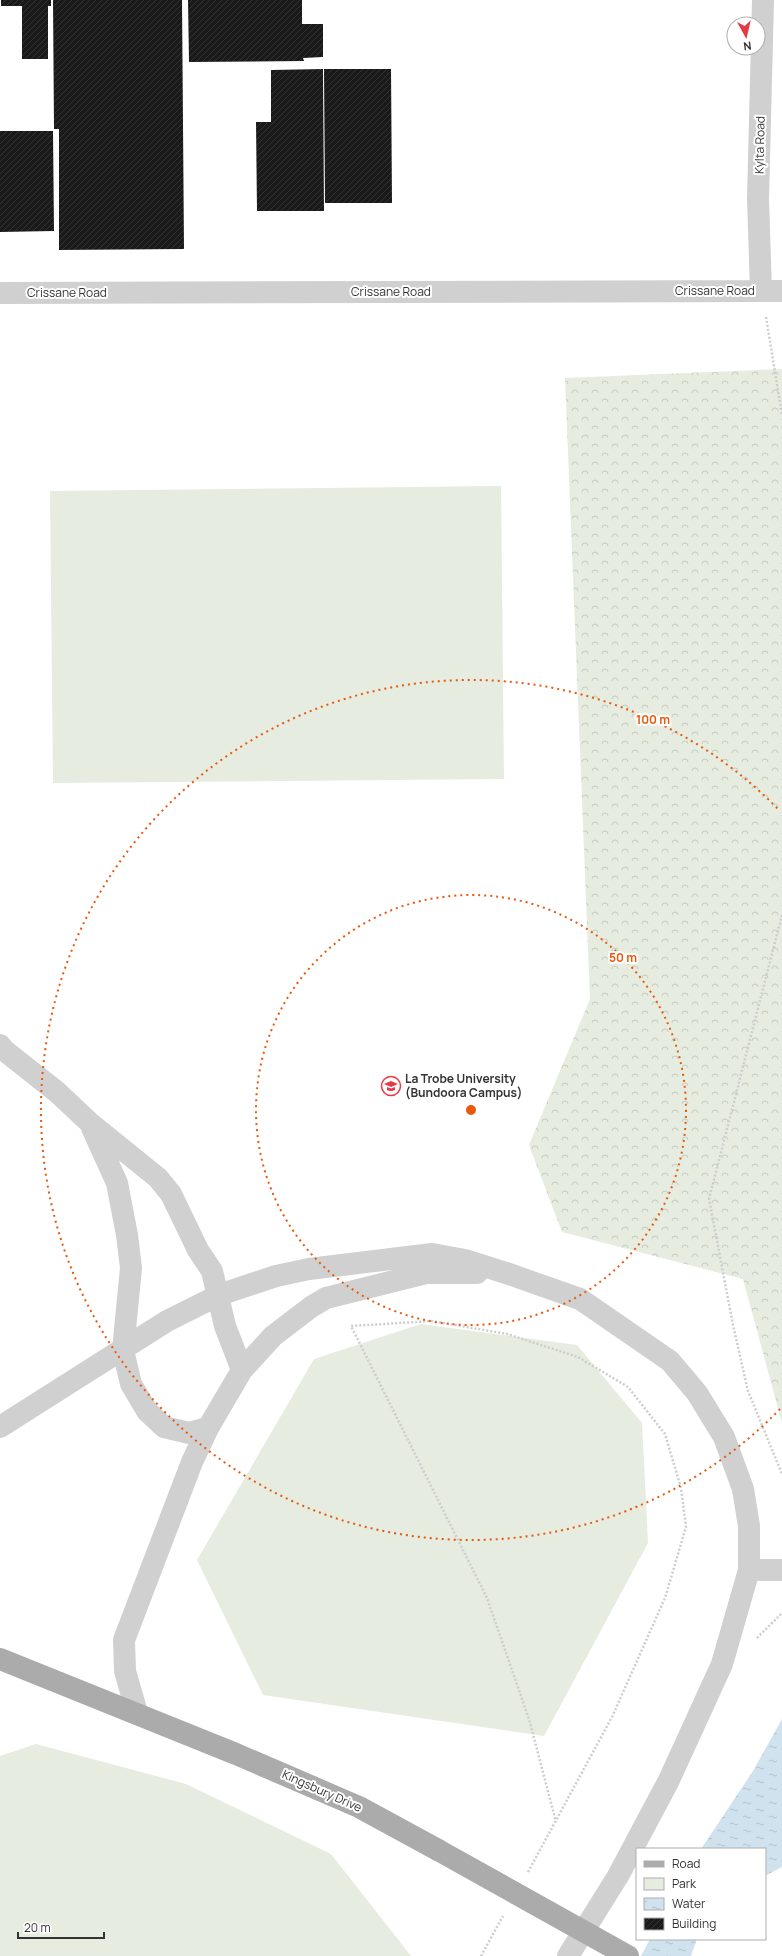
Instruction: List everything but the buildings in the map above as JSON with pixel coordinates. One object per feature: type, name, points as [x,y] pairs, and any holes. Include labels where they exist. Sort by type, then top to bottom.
[{"type":"main road","name":"Kingsbury Drive","points":[[0,1659],[137,1713],[360,1807],[628,1956]]},
{"type":"street","name":"Kylta Road","points":[[764,0],[758,199],[772,291]]},
{"type":"street","name":"Crissane Road","points":[[0,293],[772,291]]},
{"type":"street","points":[[0,1045],[5,1051],[57,1092],[90,1123],[158,1178],[171,1194],[198,1250],[212,1271],[225,1326],[242,1370]]},
{"type":"street","points":[[90,1123],[117,1184],[127,1235],[131,1268],[123,1350],[131,1384],[147,1411],[164,1427],[189,1433],[208,1428]]},
{"type":"street","points":[[0,1428],[167,1321],[219,1296],[276,1276],[309,1269],[432,1254],[465,1260],[580,1299],[670,1361],[697,1394],[724,1438],[743,1489],[748,1526],[749,1570],[722,1664],[669,1780],[618,1876],[568,1956]]},
{"type":"street","points":[[137,1713],[125,1672],[124,1640],[189,1469],[208,1428],[242,1370],[273,1336],[311,1307],[326,1298],[426,1273],[506,1273]]},
{"type":"street","points":[[749,1570],[782,1570]]},
{"type":"path","points":[[772,291],[782,415]]},
{"type":"path","points":[[782,914],[710,1198],[733,1325],[748,1391],[782,1474]]},
{"type":"path","points":[[432,1321],[507,1334],[578,1357],[628,1387],[664,1434],[681,1488],[686,1527],[665,1598],[612,1717],[556,1822],[529,1719],[487,1598],[351,1326],[432,1321]]},
{"type":"green space","points":[[782,369],[782,1423],[743,1279],[562,1232],[529,1145],[590,999],[565,378]]},
{"type":"green space","points":[[501,486],[504,779],[53,783],[50,491]]},
{"type":"green space","points":[[421,1324],[577,1345],[642,1423],[648,1543],[544,1736],[263,1695],[197,1560],[314,1359]]},
{"type":"green space","points":[[36,1744],[186,1784],[331,1854],[411,1956],[0,1956],[0,1756]]},
{"type":"water","points":[[782,1719],[782,1867],[766,1875],[766,1848],[702,1848],[753,1771]]},
{"type":"water","points":[[649,1940],[697,1940],[691,1956],[641,1956]]},
{"type":"place","name":"La Trobe University (Bundoora Campus)","points":[[391,1086]]}]
